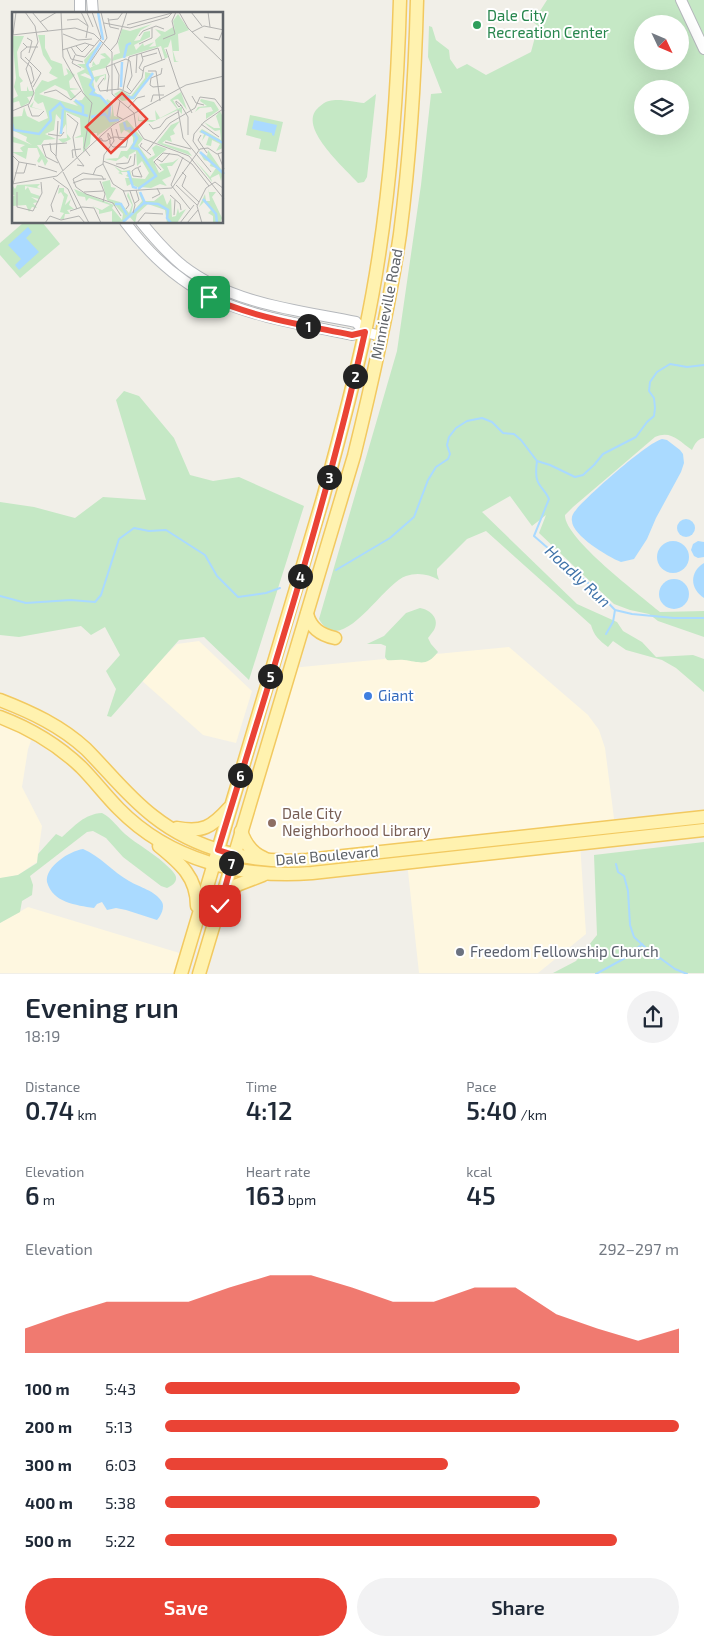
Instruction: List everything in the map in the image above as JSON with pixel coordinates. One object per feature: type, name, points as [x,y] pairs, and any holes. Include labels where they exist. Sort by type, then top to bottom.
[{"type":"main road","name":"Minnieville Road","points":[[181,974],[323,498],[344,422],[365,332],[380,244],[394,124],[400,0]]},
{"type":"main road","name":"Minnieville Road","points":[[199,974],[354,456],[368,400],[390,291],[406,181],[414,79],[417,0]]},
{"type":"main road","points":[[307,614],[311,625],[316,631],[335,638]]},
{"type":"main road","name":"Dale Boulevard","points":[[0,700],[44,719],[71,736],[141,806],[168,827],[183,836],[234,855],[273,861],[307,860],[704,817]]},
{"type":"main road","name":"Dale Boulevard","points":[[0,717],[56,746],[71,758],[119,810],[147,832],[181,852],[214,864],[266,874],[312,873],[704,830]]},
{"type":"main road","points":[[168,827],[191,830],[204,829],[214,823],[230,806]]},
{"type":"main road","points":[[241,831],[253,852],[273,861]]},
{"type":"main road","points":[[147,832],[157,845],[193,881],[197,893],[197,920]]},
{"type":"main road","points":[[220,906],[237,885],[250,878],[266,874]]},
{"type":"street","points":[[681,0],[704,50]]},
{"type":"street","points":[[127,224],[160,264],[185,282],[222,303],[257,315],[352,335],[365,332],[381,336]]},
{"type":"street","points":[[142,224],[183,266],[227,291],[259,302],[356,322],[365,332]]},
{"type":"shaded area","points":[[199,641],[252,691],[236,743],[203,735],[141,680],[177,644]]},
{"type":"shaded area","points":[[509,647],[588,715],[599,730],[605,748],[615,826],[286,861],[258,854],[241,831],[291,668]]},
{"type":"shaded area","points":[[0,718],[32,738],[28,749],[22,787],[42,826],[37,862],[18,875],[0,879]]},
{"type":"shaded area","points":[[580,843],[586,934],[538,973],[419,973],[407,862]]},
{"type":"shaded area","points":[[28,907],[186,955],[181,973],[0,973],[0,923]]},
{"type":"green space","points":[[547,0],[704,0],[704,438],[695,444],[692,450],[670,436],[661,435],[655,437],[565,515],[568,525],[589,551],[660,612],[704,611],[704,637],[658,621],[649,614],[614,604],[539,533],[546,515],[532,526],[510,496],[482,512],[577,604],[617,622],[623,631],[642,642],[656,657],[693,655],[704,659],[704,692],[676,668],[662,660],[626,650],[613,641],[608,647],[597,638],[591,625],[486,531],[467,539],[437,569],[439,580],[423,574],[406,576],[386,591],[362,616],[339,631],[328,629],[319,619],[397,351],[421,185],[431,94],[442,93],[428,57],[429,26],[432,27],[436,40],[449,50],[450,59],[457,69],[467,64],[486,75],[531,52],[538,26],[533,22]]},
{"type":"green space","points":[[376,94],[367,177],[364,182],[358,183],[335,159],[319,138],[314,128],[313,118],[316,110],[327,102],[342,100],[364,103]]},
{"type":"green space","points":[[250,115],[283,122],[276,152],[259,149],[261,139],[246,135]]},
{"type":"green space","points":[[22,224],[44,224],[60,244],[20,278],[0,255],[0,243]]},
{"type":"green space","points":[[124,391],[139,396],[174,438],[190,475],[213,481],[239,477],[304,506],[249,680],[204,637],[179,640],[111,717],[107,716],[116,689],[106,671],[120,655],[105,627],[91,635],[81,626],[19,637],[0,635],[0,502],[34,507],[75,518],[103,497],[146,500],[116,400]]},
{"type":"green space","points":[[420,608],[431,613],[436,622],[434,630],[428,638],[438,652],[430,660],[419,662],[387,660],[385,657],[386,646],[367,644],[384,636],[406,613]]},
{"type":"green space","points":[[102,813],[112,820],[125,834],[171,869],[176,877],[176,881],[167,888],[161,886],[123,857],[106,838],[93,831],[87,832],[30,876],[33,885],[32,895],[22,901],[20,912],[0,923],[0,878],[18,875],[37,863],[38,854],[56,834],[62,837],[85,818]]},
{"type":"green space","points":[[704,842],[704,973],[553,973],[576,961],[597,935],[594,855]]},
{"type":"water","points":[[254,120],[277,125],[274,136],[272,133],[252,129]]},
{"type":"water","points":[[28,227],[32,232],[26,238],[39,252],[19,270],[15,265],[21,259],[8,245]]},
{"type":"water","points":[[662,439],[667,440],[683,454],[684,463],[681,472],[647,539],[634,559],[621,562],[600,551],[584,539],[574,527],[572,515],[582,503],[617,471],[655,442]]},
{"type":"water","points":[[686,519],[692,522],[695,528],[692,534],[686,537],[680,534],[677,528],[680,522]]},
{"type":"water","points":[[673,541],[684,546],[689,557],[684,568],[673,573],[662,568],[657,557],[662,546]]},
{"type":"water","points":[[698,541],[704,542],[704,557],[698,558],[694,556],[691,550],[693,544]]},
{"type":"water","points":[[704,563],[704,598],[696,590],[693,580],[696,571]]},
{"type":"water","points":[[674,579],[685,583],[689,594],[685,605],[674,609],[663,605],[659,594],[663,583]]},
{"type":"water","points":[[83,849],[123,877],[152,892],[159,898],[163,904],[163,909],[157,920],[116,908],[107,910],[102,902],[94,908],[73,904],[60,899],[54,894],[47,882],[47,876],[50,871],[65,856]]},
{"type":"waterway","points":[[336,570],[390,538],[414,517],[428,480],[436,467],[448,459],[450,454],[447,445],[449,437],[456,428],[467,421],[482,418],[492,422],[503,433],[514,434],[521,440],[537,461],[575,477],[583,475],[603,454],[636,437],[654,416],[654,398],[649,391],[650,382],[657,372],[670,364],[687,367],[704,365]]},
{"type":"waterway","name":"Hoadly Run","points":[[537,461],[537,480],[549,499],[534,536],[595,589],[615,610],[632,614],[674,618],[704,618]]},
{"type":"waterway","points":[[0,596],[26,603],[71,600],[95,602],[101,595],[119,539],[134,528],[149,531],[166,530],[205,555],[217,576],[238,597],[266,593],[280,588]]},
{"type":"waterway","points":[[606,634],[613,622],[615,610]]},
{"type":"waterway","points":[[616,864],[618,872],[624,876],[628,891],[630,925],[634,937],[658,959],[660,958],[675,969],[687,974]]},
{"type":"waterway","points":[[596,974],[627,957],[642,944]]},
{"type":"place","name":"Dale City Recreation Center","points":[[477,25]]},
{"type":"place","name":"Giant","points":[[368,696]]},
{"type":"place","name":"Dale City Neighborhood Library","points":[[272,823]]},
{"type":"place","name":"Freedom Fellowship Church","points":[[460,952]]},
{"type":"route","points":[[209,297],[257,315],[352,335],[365,332],[344,422],[323,498],[218,850],[234,855],[220,906]]}]
